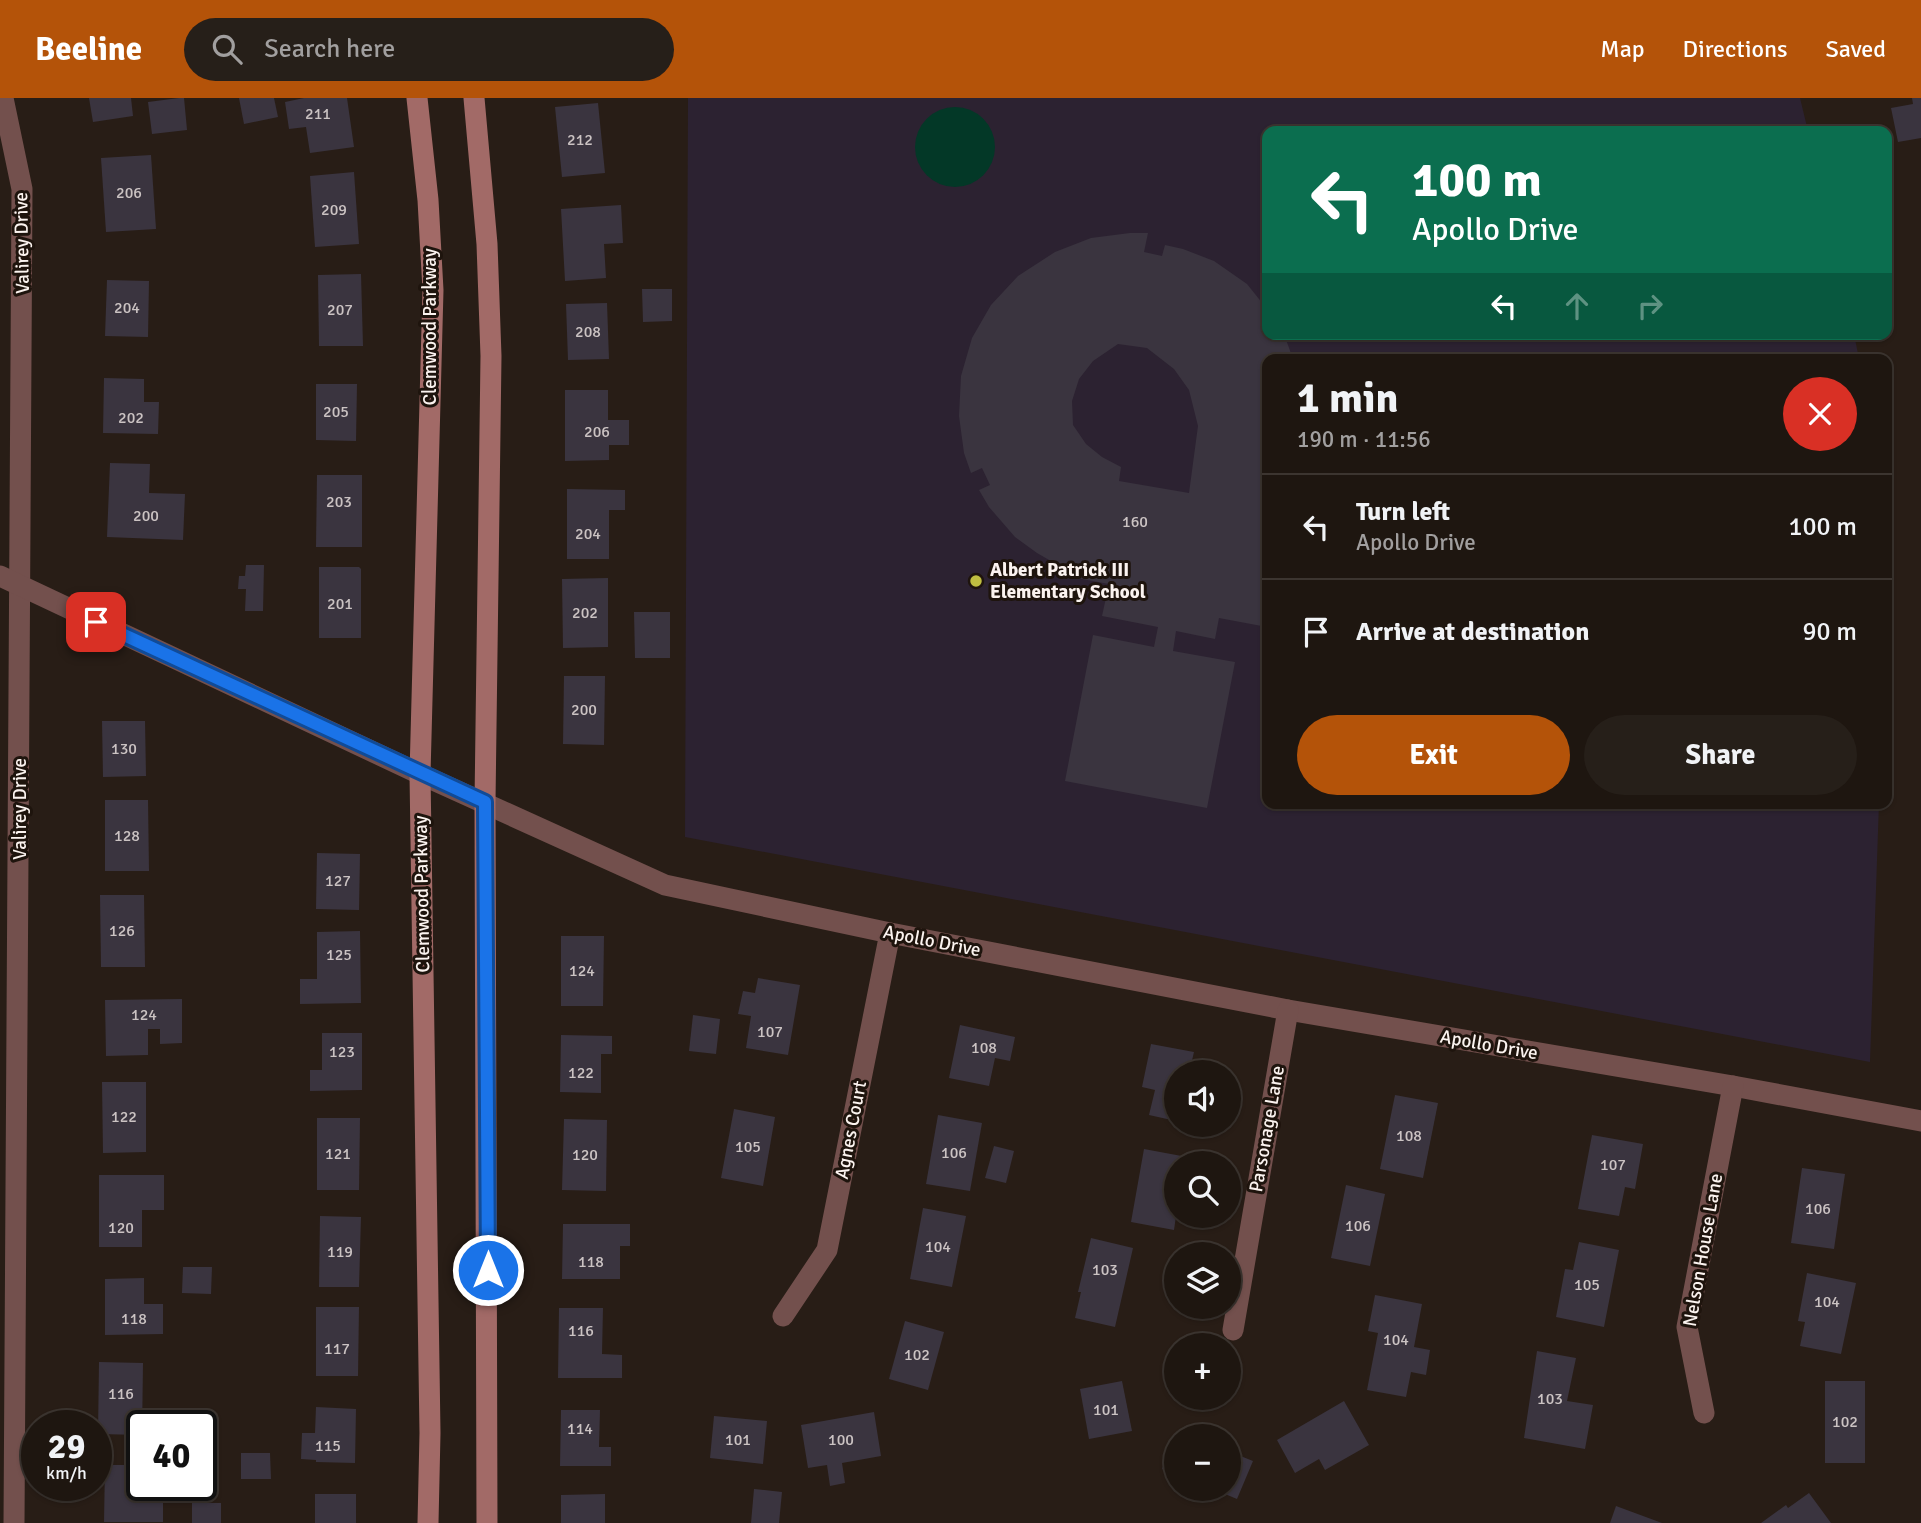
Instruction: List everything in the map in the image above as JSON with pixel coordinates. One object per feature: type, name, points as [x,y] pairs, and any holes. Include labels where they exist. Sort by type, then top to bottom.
[{"type":"street","name":"Valirey Drive","points":[[3,98],[22,189],[22,587],[14,1523]]},
{"type":"street","name":"Clemwood Parkway","points":[[417,98],[428,200],[433,289],[420,774],[430,1433],[428,1523]]},
{"type":"street","points":[[474,98],[487,244],[491,356],[485,802],[487,1523]]},
{"type":"street","name":"Apollo Drive","points":[[0,576],[420,774],[665,885],[890,933],[1288,1010],[1921,1121]]},
{"type":"street","name":"Agnes Court","points":[[783,1316],[827,1250],[890,933]]},
{"type":"street","name":"Parsonage Lane","points":[[1233,1330],[1288,1010]]},
{"type":"street","name":"Nelson House Lane","points":[[1704,1413],[1687,1327],[1733,1086]]},
{"type":"shaded area","name":"Albert Patrick III Elementary School","points":[[688,98],[1800,98],[1807,126],[1262,126],[1262,340],[1855,340],[1858,354],[1262,354],[1262,809],[1879,809],[1870,1062],[685,837]]},
{"type":"green space","points":[[955,107],[970,110],[983,119],[992,132],[995,147],[992,162],[983,175],[970,184],[955,187],[940,184],[927,175],[918,162],[915,147],[918,132],[927,119],[940,110]]},
{"type":"building","points":[[89,98],[131,98],[133,116],[93,122]]},
{"type":"building","points":[[184,98],[187,130],[152,134],[148,102]]},
{"type":"building","points":[[239,98],[274,98],[278,117],[244,124]]},
{"type":"building","points":[[304,98],[347,98],[354,147],[310,153],[306,127],[289,129],[285,102]]},
{"type":"building","points":[[1912,98],[1921,98],[1921,138],[1898,142],[1891,108],[1913,104]]},
{"type":"building","points":[[598,103],[605,173],[562,177],[555,107]]},
{"type":"building","points":[[151,155],[156,229],[106,232],[101,158]]},
{"type":"building","points":[[354,172],[359,244],[315,247],[310,176]]},
{"type":"building","points":[[621,205],[623,243],[604,244],[606,278],[565,281],[561,209]]},
{"type":"building","points":[[1148,233],[1144,252],[1162,256],[1165,245],[1214,261],[1247,284],[1262,303],[1262,340],[1286,340],[1291,354],[1262,354],[1262,626],[1219,618],[1215,639],[1176,631],[1173,651],[1235,662],[1207,808],[1065,781],[1093,635],[1154,647],[1158,627],[1102,616],[1109,584],[1082,579],[1015,537],[989,507],[979,490],[990,485],[982,468],[971,473],[964,453],[959,416],[961,376],[972,338],[991,305],[1018,276],[1055,252],[1091,238]],"holes":[[[1118,344],[1147,348],[1174,369],[1189,390],[1198,426],[1189,493],[1119,481],[1121,467],[1086,444],[1073,425],[1072,401],[1079,379],[1093,361]]]},
{"type":"building","points":[[361,274],[363,346],[319,346],[318,275]]},
{"type":"building","points":[[107,280],[149,281],[148,337],[105,336]]},
{"type":"building","points":[[642,289],[672,289],[672,321],[643,322]]},
{"type":"building","points":[[607,303],[609,359],[568,360],[566,304]]},
{"type":"building","points":[[104,378],[144,379],[144,402],[159,402],[158,434],[103,433]]},
{"type":"building","points":[[316,384],[357,384],[356,441],[316,440]]},
{"type":"building","points":[[565,390],[608,390],[608,420],[629,420],[629,445],[609,445],[609,460],[565,461]]},
{"type":"building","points":[[110,463],[150,464],[149,493],[185,494],[183,540],[107,537]]},
{"type":"building","points":[[317,475],[362,475],[362,547],[316,547]]},
{"type":"building","points":[[567,489],[625,490],[625,510],[609,510],[609,559],[567,559]]},
{"type":"building","points":[[246,565],[264,565],[263,611],[245,611],[246,589],[238,589],[239,576],[245,576]]},
{"type":"building","points":[[319,567],[361,569],[361,638],[319,638]]},
{"type":"building","points":[[608,578],[608,647],[563,648],[562,579]]},
{"type":"building","points":[[634,612],[670,612],[670,658],[635,658]]},
{"type":"building","points":[[564,676],[605,676],[604,745],[563,744]]},
{"type":"building","points":[[102,721],[145,721],[146,776],[103,777]]},
{"type":"building","points":[[105,800],[148,800],[149,871],[105,871]]},
{"type":"building","points":[[317,853],[360,854],[359,910],[316,909]]},
{"type":"building","points":[[100,895],[144,895],[145,967],[101,967]]},
{"type":"building","points":[[360,931],[361,1003],[300,1004],[300,979],[317,979],[317,932]]},
{"type":"building","points":[[561,936],[604,936],[603,1006],[561,1006]]},
{"type":"building","points":[[758,978],[800,985],[788,1055],[746,1048],[751,1016],[738,1014],[743,991],[755,993]]},
{"type":"building","points":[[182,999],[182,1043],[160,1044],[160,1029],[148,1029],[148,1055],[106,1056],[105,1000]]},
{"type":"building","points":[[693,1015],[720,1019],[716,1054],[689,1051]]},
{"type":"building","points":[[960,1025],[1015,1037],[1010,1061],[995,1058],[989,1086],[949,1078]]},
{"type":"building","points":[[322,1033],[362,1033],[362,1090],[310,1091],[310,1070],[322,1070]]},
{"type":"building","points":[[561,1035],[612,1036],[612,1054],[601,1054],[601,1093],[560,1092]]},
{"type":"building","points":[[1151,1044],[1194,1052],[1192,1060],[1164,1060],[1164,1118],[1149,1115],[1155,1090],[1142,1087]]},
{"type":"building","points":[[102,1082],[146,1082],[146,1152],[103,1153]]},
{"type":"building","points":[[1395,1095],[1438,1103],[1423,1178],[1380,1169]]},
{"type":"building","points":[[734,1109],[775,1117],[763,1186],[721,1178]]},
{"type":"building","points":[[938,1115],[982,1123],[970,1191],[926,1184]]},
{"type":"building","points":[[317,1118],[360,1118],[359,1190],[317,1190]]},
{"type":"building","points":[[564,1119],[607,1120],[606,1191],[562,1190]]},
{"type":"building","points":[[1592,1135],[1643,1144],[1635,1189],[1625,1187],[1619,1216],[1578,1209]]},
{"type":"building","points":[[994,1146],[1014,1151],[1006,1183],[985,1178]]},
{"type":"building","points":[[1144,1149],[1164,1153],[1164,1228],[1174,1230],[1131,1222]]},
{"type":"building","points":[[1802,1168],[1845,1174],[1834,1249],[1791,1243]]},
{"type":"building","points":[[99,1175],[164,1175],[164,1210],[142,1210],[142,1247],[99,1247]]},
{"type":"building","points":[[1346,1185],[1385,1194],[1370,1266],[1331,1258]]},
{"type":"building","points":[[923,1208],[966,1216],[952,1287],[910,1279]]},
{"type":"building","points":[[320,1216],[361,1217],[359,1287],[319,1287]]},
{"type":"building","points":[[563,1224],[630,1224],[630,1246],[620,1246],[620,1279],[562,1279]]},
{"type":"building","points":[[1091,1238],[1133,1248],[1115,1327],[1075,1318],[1081,1292],[1078,1292]]},
{"type":"building","points":[[1579,1242],[1619,1250],[1604,1327],[1556,1317],[1565,1269],[1573,1270]]},
{"type":"building","points":[[183,1267],[212,1267],[211,1294],[182,1293]]},
{"type":"building","points":[[1807,1273],[1856,1283],[1841,1354],[1800,1346],[1805,1322],[1798,1321]]},
{"type":"building","points":[[144,1278],[144,1304],[163,1304],[163,1334],[105,1335],[105,1279]]},
{"type":"building","points":[[1375,1295],[1422,1304],[1414,1347],[1430,1350],[1426,1375],[1411,1372],[1406,1397],[1367,1390],[1378,1333],[1368,1331]]},
{"type":"building","points":[[316,1307],[359,1307],[358,1376],[316,1376]]},
{"type":"building","points":[[559,1308],[603,1308],[602,1354],[622,1355],[622,1378],[558,1378]]},
{"type":"building","points":[[905,1321],[944,1332],[928,1390],[889,1379]]},
{"type":"building","points":[[1537,1351],[1576,1358],[1567,1401],[1593,1405],[1585,1449],[1524,1438]]},
{"type":"building","points":[[99,1362],[143,1363],[142,1410],[126,1410],[126,1435],[112,1434],[112,1410],[98,1410]]},
{"type":"building","points":[[1122,1381],[1132,1431],[1089,1439],[1080,1389]]},
{"type":"building","points":[[1825,1381],[1865,1381],[1865,1463],[1825,1463]]},
{"type":"building","points":[[1344,1401],[1369,1445],[1325,1470],[1319,1459],[1295,1473],[1277,1440]]},
{"type":"building","points":[[316,1407],[356,1409],[355,1463],[301,1459],[302,1433],[315,1433]]},
{"type":"building","points":[[561,1410],[600,1410],[599,1447],[611,1447],[611,1466],[560,1466]]},
{"type":"building","points":[[874,1412],[881,1456],[842,1463],[845,1483],[830,1486],[827,1465],[808,1468],[801,1425]]},
{"type":"building","points":[[714,1416],[767,1421],[763,1464],[710,1458]]},
{"type":"building","points":[[241,1453],[270,1453],[271,1479],[241,1479]]},
{"type":"building","points":[[1241,1456],[1253,1461],[1241,1490]]},
{"type":"building","points":[[112,1465],[126,1465],[126,1501],[163,1501],[163,1522],[104,1522],[104,1501],[112,1501]]},
{"type":"building","points":[[754,1489],[782,1492],[779,1523],[751,1523]]},
{"type":"building","points":[[1809,1493],[1831,1523],[1761,1523],[1786,1505],[1788,1508]]},
{"type":"building","points":[[315,1494],[356,1494],[356,1523],[315,1523]]},
{"type":"building","points":[[605,1494],[605,1523],[561,1523],[561,1495]]},
{"type":"building","points":[[192,1503],[221,1503],[221,1523],[192,1523]]},
{"type":"building","points":[[1616,1506],[1662,1523],[1610,1523]]},
{"type":"place","name":"Albert Patrick III Elementary School","points":[[976,581]]},
{"type":"route","points":[[96,622],[485,802],[488,1270]]}]
